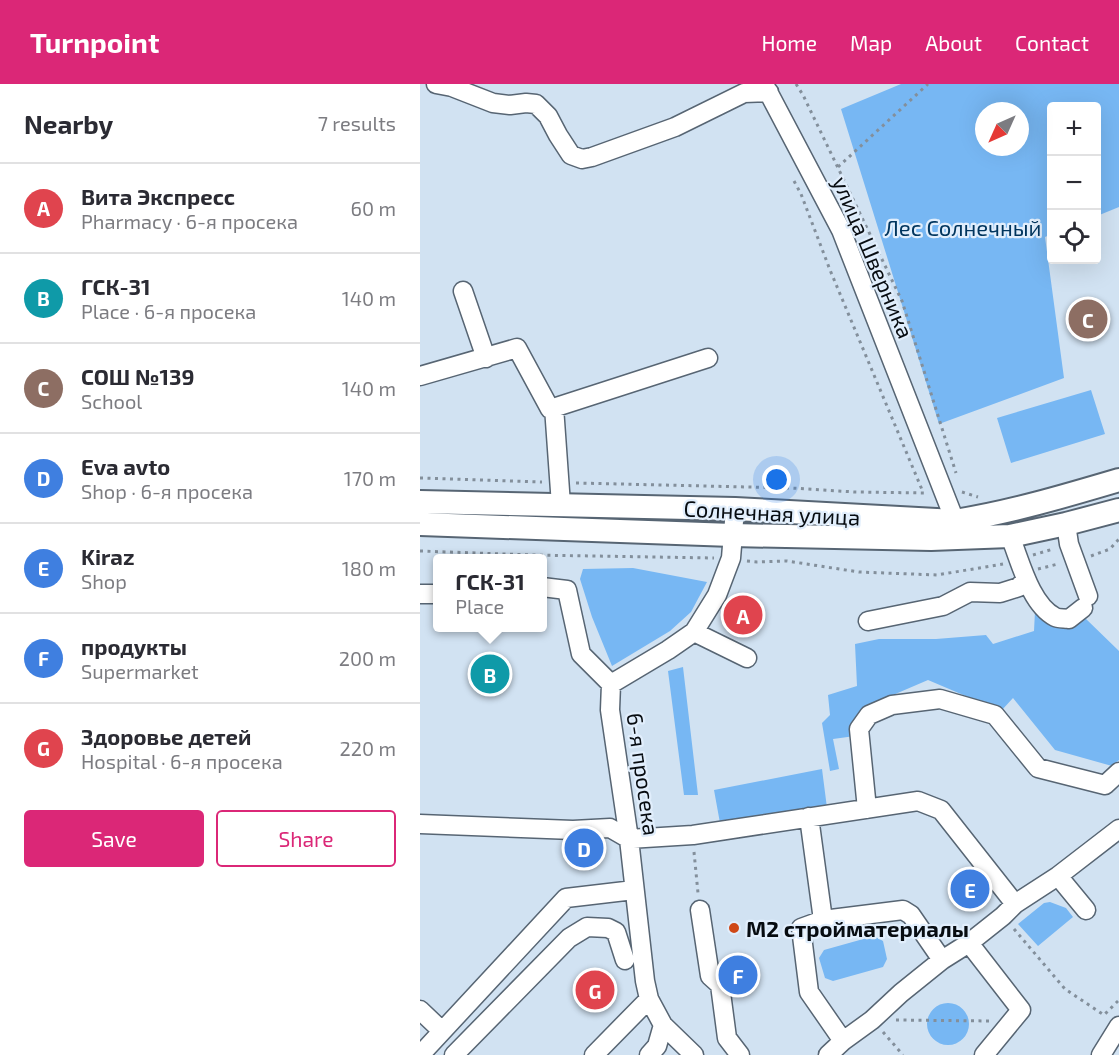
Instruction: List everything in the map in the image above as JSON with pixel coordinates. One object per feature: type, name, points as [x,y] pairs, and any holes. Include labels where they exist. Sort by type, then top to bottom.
[{"type":"main road","name":"Солнечная улица","points":[[420,502],[735,509],[955,521],[1023,507],[1119,480]]},
{"type":"main road","name":"Солнечная улица","points":[[420,524],[732,547],[1010,536],[1119,510]]},
{"type":"street","points":[[420,85],[436,84],[452,87],[493,103],[536,104],[548,116],[572,155],[582,159],[675,127],[744,93],[767,88]]},
{"type":"street","name":"улица Шверника","points":[[767,88],[841,230],[954,494],[955,521]]},
{"type":"street","points":[[463,291],[486,358]]},
{"type":"street","points":[[420,376],[517,348],[550,409],[708,358]]},
{"type":"street","points":[[554,407],[561,505]]},
{"type":"street","name":"6-я просека","points":[[694,1055],[663,1025],[649,999],[610,710],[612,684],[694,632],[717,596],[732,547],[735,509]]},
{"type":"street","points":[[1010,536],[1024,576],[1040,605],[1056,618],[1069,619],[1085,602],[1069,544],[1066,524]]},
{"type":"street","points":[[868,621],[943,606],[970,592],[1000,593],[1019,587],[1024,576]]},
{"type":"street","points":[[547,588],[567,590],[581,654],[612,684]]},
{"type":"street","points":[[694,632],[747,658]]},
{"type":"street","points":[[867,809],[859,729],[869,715],[892,705],[940,699],[995,715],[1038,768],[1105,785],[1119,772]]},
{"type":"street","points":[[420,824],[573,830],[610,828],[629,839],[693,835],[918,801],[941,810],[1009,910]]},
{"type":"street","points":[[809,817],[823,920]]},
{"type":"street","points":[[828,1055],[942,960],[969,943],[1009,910],[1119,829]]},
{"type":"street","points":[[1058,876],[1086,910]]},
{"type":"street","points":[[422,1055],[566,898],[634,890]]},
{"type":"street","points":[[700,910],[710,976],[720,985],[727,1038],[740,1055]]},
{"type":"street","points":[[843,1041],[809,992],[801,928],[823,920],[903,910],[911,915],[942,960]]},
{"type":"street","points":[[454,1055],[569,938],[587,927],[608,928],[616,932],[625,960]]},
{"type":"street","points":[[969,943],[1021,1010],[984,1055]]},
{"type":"street","points":[[594,1055],[649,999]]},
{"type":"street","points":[[420,1010],[442,1031]]},
{"type":"street","points":[[649,1055],[657,1046],[663,1025]]},
{"type":"street","points":[[1101,1055],[1119,1026]]},
{"type":"path","points":[[796,84],[803,94],[902,301],[959,481]]},
{"type":"path","points":[[838,167],[928,84]]},
{"type":"path","points":[[790,173],[801,194],[830,270],[923,492]]},
{"type":"path","points":[[420,478],[954,494]]},
{"type":"path","points":[[547,554],[732,547],[757,562],[787,561],[859,572],[937,575],[1009,563],[1012,575],[1024,576],[1110,549],[1119,539]]},
{"type":"path","points":[[420,551],[504,554]]},
{"type":"path","points":[[693,835],[700,910]]},
{"type":"path","points":[[1009,910],[1065,989],[1104,1015],[1119,1000]]},
{"type":"path","points":[[872,1020],[1011,1022]]},
{"type":"path","points":[[872,1020],[903,1055]]},
{"type":"green space","name":"Лес Солнечный","points":[[901,84],[1119,84],[1119,207],[1101,214],[1101,102],[1047,102],[1047,236],[1045,237],[1064,378],[939,424],[841,109]]},
{"type":"green space","points":[[1091,390],[1105,434],[1011,463],[997,418]]},
{"type":"green space","points":[[633,568],[707,582],[691,612],[670,631],[612,666],[592,617],[580,579],[583,569]]},
{"type":"green space","points":[[1035,611],[1084,617],[1119,651],[1119,760],[1112,766],[1055,750],[1013,698],[1001,711],[928,680],[893,695],[871,708],[855,736],[833,739],[839,769],[830,771],[822,723],[830,715],[828,695],[857,686],[855,644],[879,639],[936,639],[986,635],[993,644],[1034,631]]},
{"type":"green space","points":[[683,667],[698,795],[684,795],[668,671]]},
{"type":"green space","points":[[822,769],[827,808],[720,823],[714,790]]},
{"type":"green space","points":[[1050,902],[1066,908],[1073,917],[1038,946],[1018,924],[1044,903]]},
{"type":"green space","points":[[874,936],[883,941],[887,959],[883,967],[833,981],[825,978],[819,958],[824,950]]},
{"type":"green space","points":[[948,1003],[963,1009],[969,1024],[963,1039],[948,1045],[933,1039],[927,1024],[933,1009]]},
{"type":"place","name":"СОШ №139","points":[[1088,319]]},
{"type":"place","name":"Вита Экспресс","points":[[743,615]]},
{"type":"place","name":"ГСК-31","points":[[490,674]]},
{"type":"place","name":"Eva avto","points":[[584,848]]},
{"type":"place","name":"Kiraz","points":[[970,889]]},
{"type":"place","name":"М2 стройматериалы","points":[[734,928]]},
{"type":"place","name":"продукты","points":[[738,975]]},
{"type":"place","name":"Здоровье детей","points":[[595,990]]}]
